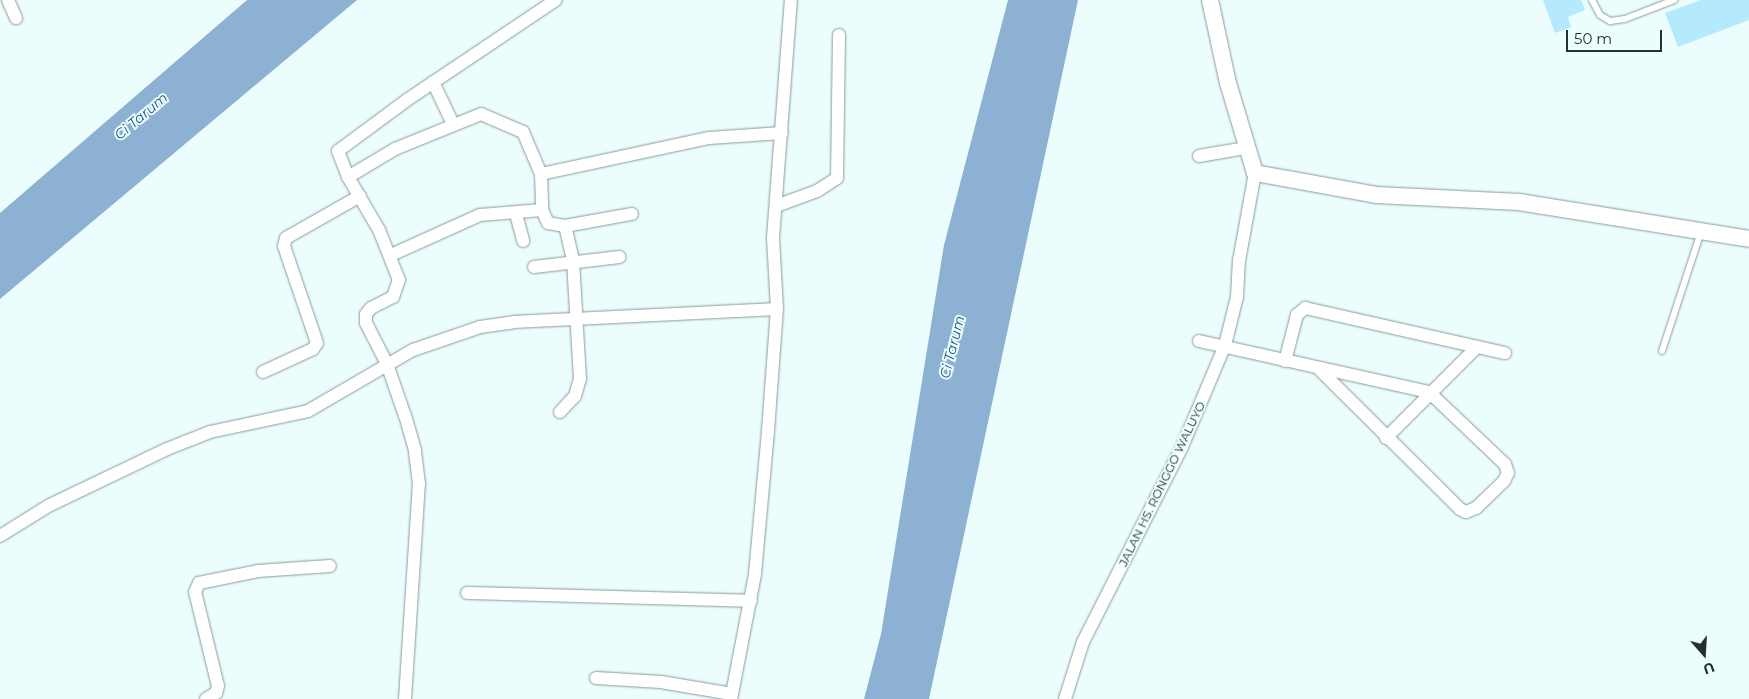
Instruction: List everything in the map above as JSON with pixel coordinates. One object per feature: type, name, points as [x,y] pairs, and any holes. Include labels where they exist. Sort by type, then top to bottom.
[{"type":"street","points":[[8,0],[16,18]]},
{"type":"street","points":[[405,699],[419,484],[415,450],[387,364],[366,323],[366,314],[398,292],[399,280],[391,254],[348,177],[338,151],[434,82],[556,0]]},
{"type":"street","points":[[596,678],[662,682],[732,697],[751,601],[777,309],[773,238],[791,0]]},
{"type":"street","points":[[1210,0],[1246,148],[1255,173],[1376,195],[1519,202],[1749,240]]},
{"type":"street","points":[[776,206],[817,191],[837,178],[839,35]]},
{"type":"street","points":[[434,82],[454,124]]},
{"type":"street","points":[[348,177],[395,149],[481,114],[494,122],[514,127],[523,132],[533,150],[541,174],[542,210],[548,223],[565,226],[632,214]]},
{"type":"street","points":[[541,174],[709,138],[782,133]]},
{"type":"street","points":[[1199,156],[1246,148]]},
{"type":"street","name":"JALAN HS. RONGGO WALUYO","points":[[1064,699],[1083,642],[1182,447],[1225,345],[1237,297],[1239,261],[1255,173]]},
{"type":"street","points":[[263,372],[313,349],[317,343],[284,246],[286,238],[360,196]]},
{"type":"street","points":[[391,254],[480,216],[542,210]]},
{"type":"street","points":[[516,214],[523,241]]},
{"type":"street","points":[[560,412],[575,396],[580,379],[573,260],[569,232],[565,226]]},
{"type":"street","points":[[534,267],[573,260],[619,257]]},
{"type":"street","points":[[1285,360],[1297,315],[1305,308],[1505,353]]},
{"type":"street","points":[[0,536],[48,506],[126,467],[210,432],[308,410],[387,364],[447,337],[499,323],[777,309]]},
{"type":"street","points":[[1199,341],[1225,345],[1320,370],[1429,392],[1505,464],[1508,473],[1504,481],[1476,508],[1466,512],[1386,438],[1320,370]]},
{"type":"street","points":[[1386,438],[1429,392],[1477,347]]},
{"type":"street","points":[[206,699],[216,693],[218,686],[195,592],[199,583],[258,571],[330,566]]},
{"type":"street","points":[[467,593],[751,601]]},
{"type":"lane","points":[[1592,0],[1600,16],[1610,21],[1625,19],[1674,0]]},
{"type":"lane","points":[[1662,351],[1702,231]]},
{"type":"water","name":"Ci Tarum","points":[[247,0],[357,0],[0,299],[0,213]]},
{"type":"water","name":"Ci Tarum","points":[[1008,0],[1078,0],[929,699],[864,699],[881,634],[944,245]]},
{"type":"building","points":[[1543,0],[1581,0],[1585,10],[1568,17],[1571,27],[1555,33]]},
{"type":"building","points":[[1701,0],[1749,0],[1749,20],[1678,47],[1665,13]]}]
